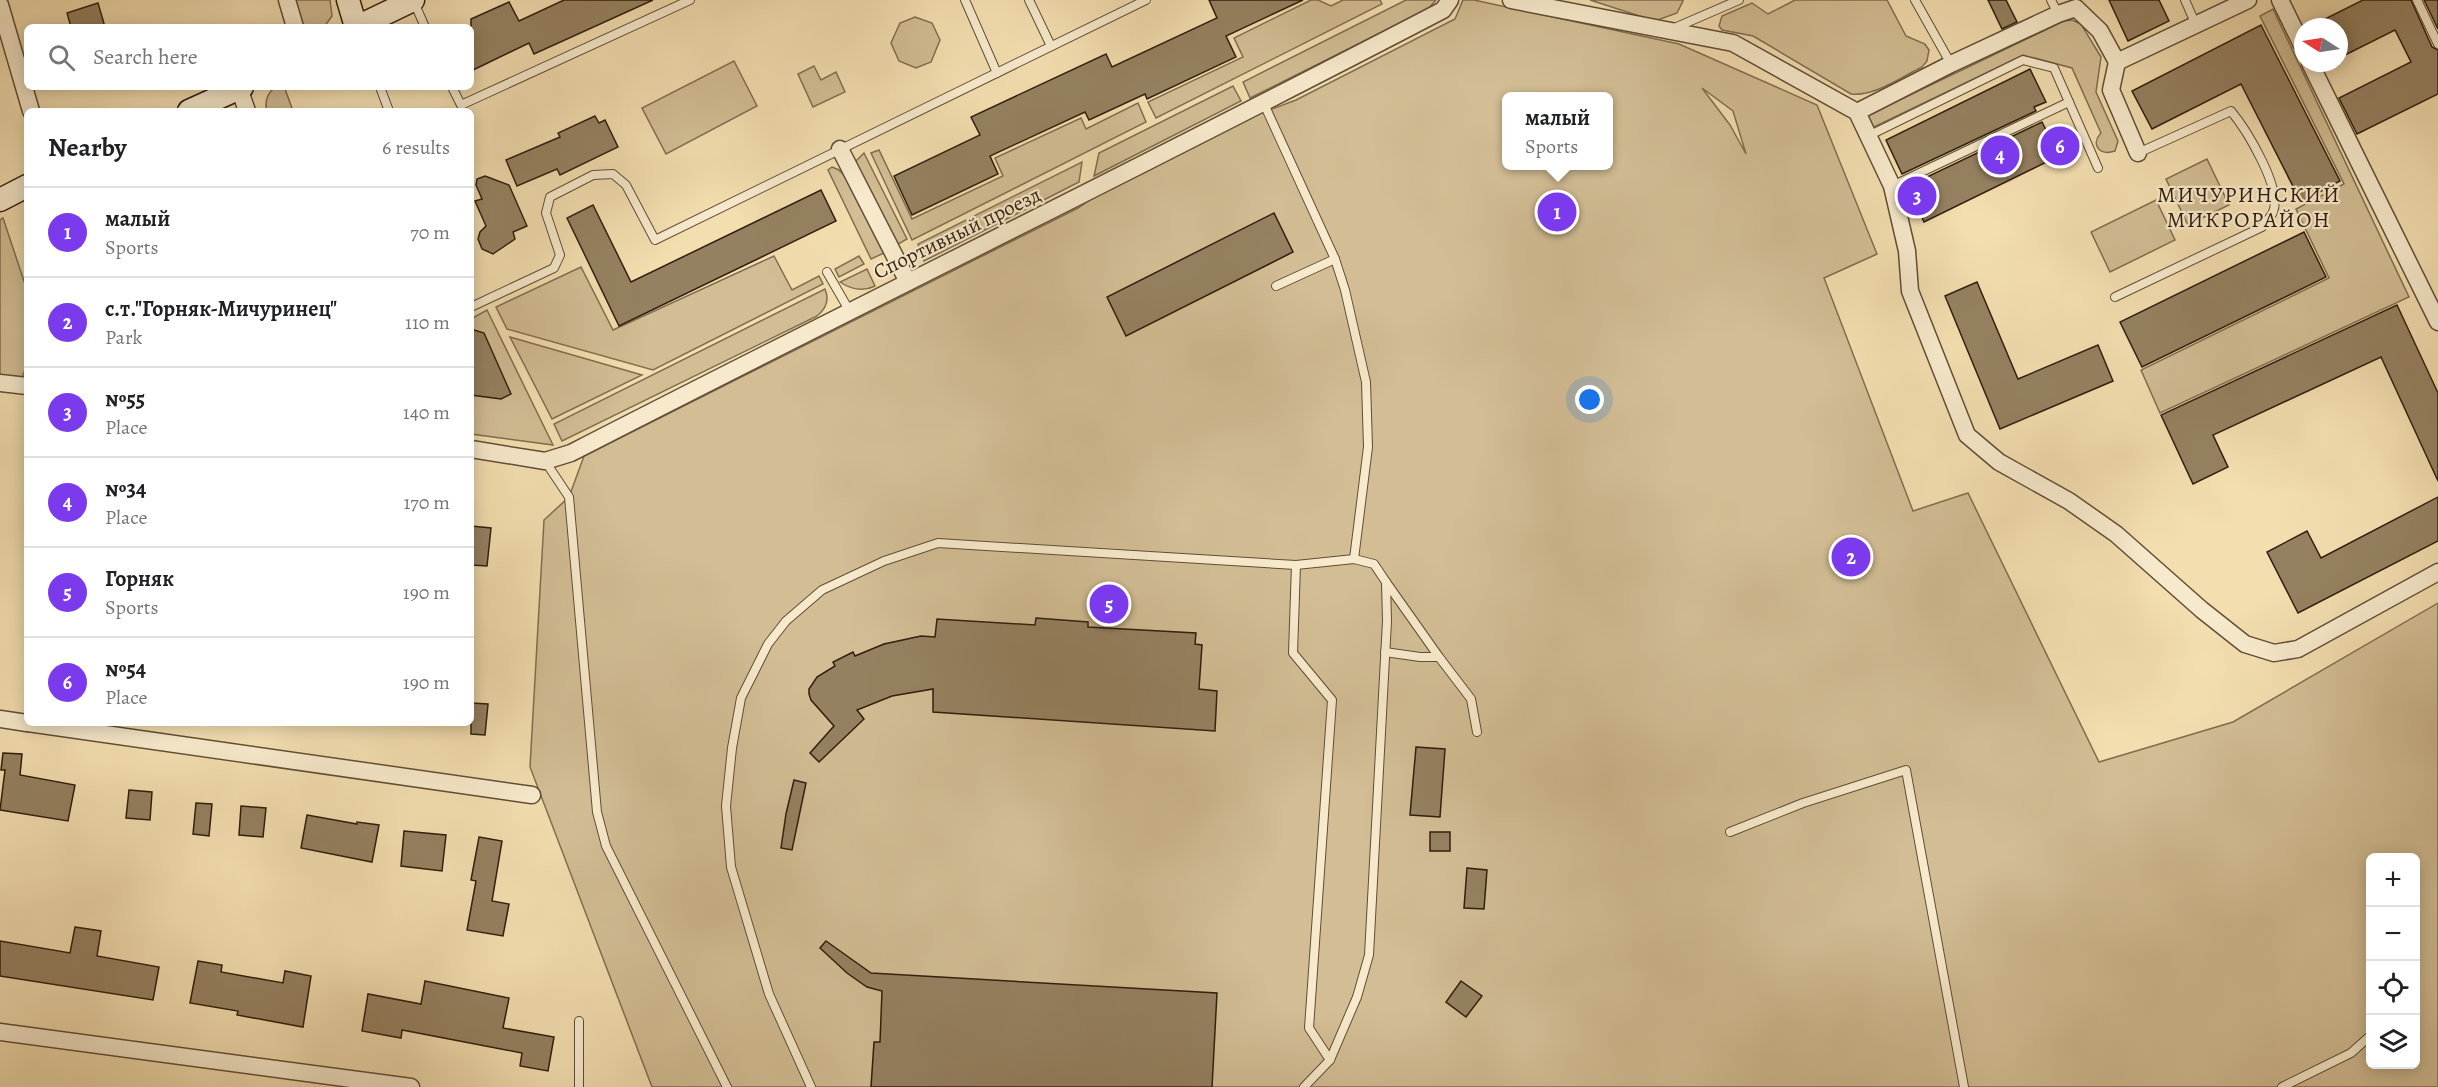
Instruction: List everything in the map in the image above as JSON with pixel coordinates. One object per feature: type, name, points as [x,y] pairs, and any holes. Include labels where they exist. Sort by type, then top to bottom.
[{"type":"main road","points":[[348,0],[355,24]]},
{"type":"main road","points":[[362,24],[413,0]]},
{"type":"main road","points":[[196,108],[236,90]]},
{"type":"main road","points":[[0,200],[24,188]]},
{"type":"street","points":[[287,0],[294,24]]},
{"type":"street","name":"Спортивный проезд","points":[[474,449],[545,461],[571,453],[849,310],[1264,104],[1443,10],[1450,0]]},
{"type":"street","points":[[1511,0],[1671,29],[1733,43],[1857,112],[1892,186],[1907,251],[1910,291],[1967,435],[1999,462],[2069,501],[2116,534],[2202,610],[2245,644],[2274,653],[2298,649],[2438,572]]},
{"type":"street","points":[[2280,0],[2294,29]]},
{"type":"street","points":[[2117,62],[2245,1]]},
{"type":"street","points":[[0,5],[24,87]]},
{"type":"street","points":[[1857,112],[1951,64],[2054,7],[2076,8],[2100,31],[2117,62],[2111,90],[2138,153]]},
{"type":"street","points":[[2314,72],[2438,322]]},
{"type":"street","points":[[25,90],[30,108]]},
{"type":"street","points":[[241,90],[246,108]]},
{"type":"street","points":[[840,149],[908,282]]},
{"type":"street","points":[[0,382],[24,386]]},
{"type":"street","points":[[0,719],[24,723]]},
{"type":"street","points":[[48,726],[532,795]]},
{"type":"street","points":[[0,1032],[411,1087]]},
{"type":"lane","points":[[413,0],[424,24]]},
{"type":"lane","points":[[454,90],[461,105],[690,0]]},
{"type":"lane","points":[[965,0],[997,73]]},
{"type":"lane","points":[[1029,0],[1051,46]]},
{"type":"lane","points":[[474,306],[554,268],[560,255],[546,213],[550,196],[593,175],[613,174],[626,185],[655,240],[1146,0]]},
{"type":"lane","points":[[1671,29],[1721,4],[1739,0]]},
{"type":"lane","points":[[1915,0],[1951,64]]},
{"type":"lane","points":[[2185,0],[2196,25]]},
{"type":"lane","points":[[2417,0],[2438,44]]},
{"type":"lane","points":[[1868,136],[2023,60],[2054,68],[2098,168]]},
{"type":"lane","points":[[381,90],[388,108]]},
{"type":"lane","points":[[1892,186],[2069,102]]},
{"type":"lane","points":[[1264,104],[1335,259],[1345,290],[1366,382],[1368,447],[1354,559]]},
{"type":"lane","points":[[2115,297],[2262,227],[2273,211],[2274,191],[2244,127],[2231,111],[2138,153]]},
{"type":"lane","points":[[1276,286],[1335,259]]},
{"type":"lane","points":[[827,272],[849,310]]},
{"type":"lane","points":[[545,461],[569,497],[597,812],[606,846],[727,1087]]},
{"type":"lane","points":[[812,1087],[769,994],[731,867],[726,806],[732,748],[741,698],[757,662],[786,621],[822,590],[884,561],[938,543],[1296,565],[1354,559],[1374,564],[1471,699],[1477,732]]},
{"type":"lane","points":[[1296,565],[1293,653],[1332,700],[1309,1028],[1330,1060]]},
{"type":"lane","points":[[1304,1087],[1330,1060],[1357,998],[1369,955],[1387,621],[1386,582]]},
{"type":"lane","points":[[1385,652],[1439,657]]},
{"type":"lane","points":[[1730,832],[1803,803],[1906,770],[1964,1087]]},
{"type":"lane","points":[[579,1021],[579,1087]]},
{"type":"lane","points":[[2282,1087],[2351,1053],[2366,1040]]},
{"type":"shaded area","points":[[295,0],[330,0],[332,16],[326,24],[302,24]]},
{"type":"shaded area","points":[[1311,0],[1318,0],[1331,6],[1343,0],[1380,0],[1382,4],[1156,118],[1148,102],[1243,57],[1234,38]]},
{"type":"shaded area","points":[[1406,0],[1436,0],[1428,9],[1250,98],[1243,82]]},
{"type":"shaded area","points":[[1463,0],[1474,0],[1679,44],[1817,105],[1877,254],[1824,278],[1913,511],[1968,493],[2099,762],[2233,722],[2438,603],[2438,1087],[652,1087],[530,767],[544,520],[569,497],[584,456],[1078,208],[1100,193],[1243,120],[1296,100],[1455,19]],"holes":[[[1702,88],[1733,111],[1746,154],[1730,125]]]},
{"type":"shaded area","points":[[1590,0],[1683,1],[1677,13],[1655,21]]},
{"type":"shaded area","points":[[1795,0],[1887,0],[1906,36],[1925,44],[1929,50],[1927,61],[1922,67],[1878,89],[1851,94],[1753,36],[1722,30],[1719,26],[1722,16],[1752,3],[1768,14]]},
{"type":"shaded area","points":[[2273,9],[2294,53],[2294,72],[2303,72],[2409,297],[2160,413],[2141,370],[2329,278],[2296,209],[2344,184],[2260,16]]},
{"type":"shaded area","points":[[915,17],[932,23],[940,40],[931,62],[916,68],[899,61],[891,43],[900,23]]},
{"type":"shaded area","points":[[2072,20],[2081,24],[2101,57],[2096,92],[2118,141],[2115,151],[2105,152],[2098,148],[2096,142],[2101,133],[2072,68],[2023,55],[1874,127],[1866,120],[1868,115],[2064,21]]},
{"type":"shaded area","points":[[734,61],[757,106],[666,154],[642,108]]},
{"type":"shaded area","points":[[814,66],[821,80],[836,72],[845,92],[813,107],[798,74]]},
{"type":"shaded area","points":[[1233,86],[1241,101],[1094,176],[1099,153]]},
{"type":"shaded area","points":[[285,90],[292,108],[267,108],[270,92]]},
{"type":"shaded area","points":[[1138,103],[1146,122],[912,240],[871,153],[879,150],[912,219],[1003,176],[995,158],[1081,118],[1086,129]]},
{"type":"shaded area","points":[[864,153],[907,239],[895,246],[856,171],[856,161]]},
{"type":"shaded area","points":[[2207,159],[2229,205],[2188,225],[2166,179]]},
{"type":"shaded area","points":[[1082,162],[1079,182],[924,261],[918,244]]},
{"type":"shaded area","points":[[832,167],[844,175],[884,253],[871,259],[828,170]]},
{"type":"shaded area","points":[[2156,200],[2175,240],[2110,272],[2091,232]]},
{"type":"shaded area","points":[[3,218],[24,281],[24,372],[22,378],[0,375],[0,220]]},
{"type":"shaded area","points":[[774,256],[792,290],[819,276],[823,284],[653,370],[507,329],[496,307],[581,267],[613,330]]},
{"type":"shaded area","points":[[859,256],[864,264],[839,277],[835,269]]},
{"type":"shaded area","points":[[867,269],[875,286],[858,289],[840,282]]},
{"type":"shaded area","points":[[825,289],[826,304],[817,316],[562,441],[554,424]]},
{"type":"shaded area","points":[[487,310],[553,445],[474,434],[474,317]]},
{"type":"shaded area","points":[[510,337],[642,375],[552,419]]},
{"type":"building","points":[[564,0],[653,0],[534,54],[529,43],[474,70],[474,24],[471,24],[471,19],[509,2],[519,21]]},
{"type":"building","points":[[1209,0],[1303,0],[1226,36],[1236,57],[1147,99],[1145,94],[1089,120],[1085,112],[990,156],[998,174],[912,215],[894,176],[980,135],[971,117],[1106,54],[1112,67],[1217,18]]},
{"type":"building","points":[[1988,0],[2006,0],[2017,22],[2002,29]]},
{"type":"building","points":[[2109,0],[2159,0],[2169,21],[2128,41]]},
{"type":"building","points":[[2363,0],[2411,0],[2432,47],[2438,50],[2438,94],[2357,134],[2339,98],[2411,62],[2395,30],[2348,54],[2348,18],[2327,18]]},
{"type":"building","points":[[2424,0],[2438,0],[2438,29]]},
{"type":"building","points":[[98,3],[104,24],[70,24],[67,13]]},
{"type":"building","points":[[2261,25],[2340,181],[2301,202],[2241,84],[2152,129],[2132,91]]},
{"type":"building","points":[[2030,69],[2046,102],[2034,107],[2036,111],[1902,174],[1886,140]]},
{"type":"building","points":[[595,116],[599,123],[605,120],[618,147],[560,175],[557,169],[517,186],[506,160],[560,137],[558,133]]},
{"type":"building","points":[[2042,122],[2051,140],[2061,135],[2069,151],[1924,222],[1908,186]]},
{"type":"building","points":[[485,176],[509,185],[527,226],[513,232],[515,239],[493,254],[482,249],[478,239],[480,232],[486,226],[475,201],[482,199],[476,185],[477,179]]},
{"type":"building","points":[[821,190],[836,221],[619,326],[567,218],[593,205],[631,282]]},
{"type":"building","points":[[1274,213],[1293,252],[1126,336],[1107,297]]},
{"type":"building","points":[[2304,232],[2326,277],[2142,367],[2120,322]]},
{"type":"building","points":[[1977,282],[2018,379],[2098,345],[2113,381],[2000,429],[1945,296]]},
{"type":"building","points":[[2397,305],[2438,393],[2438,481],[2381,357],[2213,435],[2228,467],[2193,484],[2161,415]]},
{"type":"building","points":[[474,330],[484,333],[511,394],[501,399],[474,395]]},
{"type":"building","points":[[2438,497],[2438,541],[2298,613],[2267,552],[2307,531],[2321,558]]},
{"type":"building","points":[[474,526],[491,528],[487,566],[474,565]]},
{"type":"building","points":[[1036,618],[1088,622],[1088,627],[1196,633],[1195,644],[1202,645],[1199,689],[1217,691],[1215,731],[933,712],[933,689],[892,696],[857,710],[864,719],[819,762],[810,753],[834,726],[811,700],[809,689],[817,677],[835,666],[833,662],[853,652],[855,656],[884,644],[921,636],[935,637],[937,619],[1035,625]]},
{"type":"building","points":[[474,703],[488,704],[485,735],[471,734],[471,726],[474,726]]},
{"type":"building","points":[[1416,747],[1445,749],[1440,817],[1410,815]]},
{"type":"building","points":[[3,753],[22,754],[20,775],[75,785],[68,821],[0,810],[5,770],[1,770]]},
{"type":"building","points":[[794,780],[806,783],[792,850],[781,848]]},
{"type":"building","points":[[129,790],[152,792],[150,820],[126,818]]},
{"type":"building","points":[[196,803],[212,804],[209,836],[193,834]]},
{"type":"building","points":[[241,806],[266,808],[263,837],[239,835]]},
{"type":"building","points":[[307,815],[357,824],[357,822],[379,825],[372,862],[301,848]]},
{"type":"building","points":[[404,831],[446,835],[442,871],[401,866]]},
{"type":"building","points":[[1430,832],[1450,832],[1450,851],[1430,851]]},
{"type":"building","points":[[479,837],[502,841],[492,901],[509,904],[503,936],[467,930],[476,881],[471,880]]},
{"type":"building","points":[[1467,868],[1487,870],[1484,909],[1464,908]]},
{"type":"building","points":[[75,927],[101,931],[97,956],[159,967],[153,1000],[0,976],[0,941],[70,953]]},
{"type":"building","points":[[826,941],[871,973],[1217,993],[1212,1087],[871,1087],[874,1042],[880,1042],[882,991],[867,987],[847,973],[820,948]]},
{"type":"building","points":[[198,961],[222,965],[221,972],[283,983],[285,971],[311,976],[303,1027],[237,1015],[238,1011],[190,1003]]},
{"type":"building","points":[[425,981],[509,998],[503,1028],[554,1037],[548,1071],[520,1066],[522,1053],[402,1030],[401,1038],[362,1031],[368,994],[421,1004]]},
{"type":"building","points":[[1461,981],[1482,996],[1466,1017],[1446,1002]]},
{"type":"place","name":"№54","points":[[2060,146]]},
{"type":"place","name":"№34","points":[[2000,155]]},
{"type":"place","name":"№55","points":[[1917,196]]},
{"type":"place","name":"малый","points":[[1557,212]]},
{"type":"place","name":"с.т.\"Горняк-Мичуринец\"","points":[[1851,557]]},
{"type":"place","name":"Горняк","points":[[1109,604]]},
{"type":"district","name":"МИЧУРИНСКИЙ МИКРОРАЙОН","points":[[2249,206]]}]
